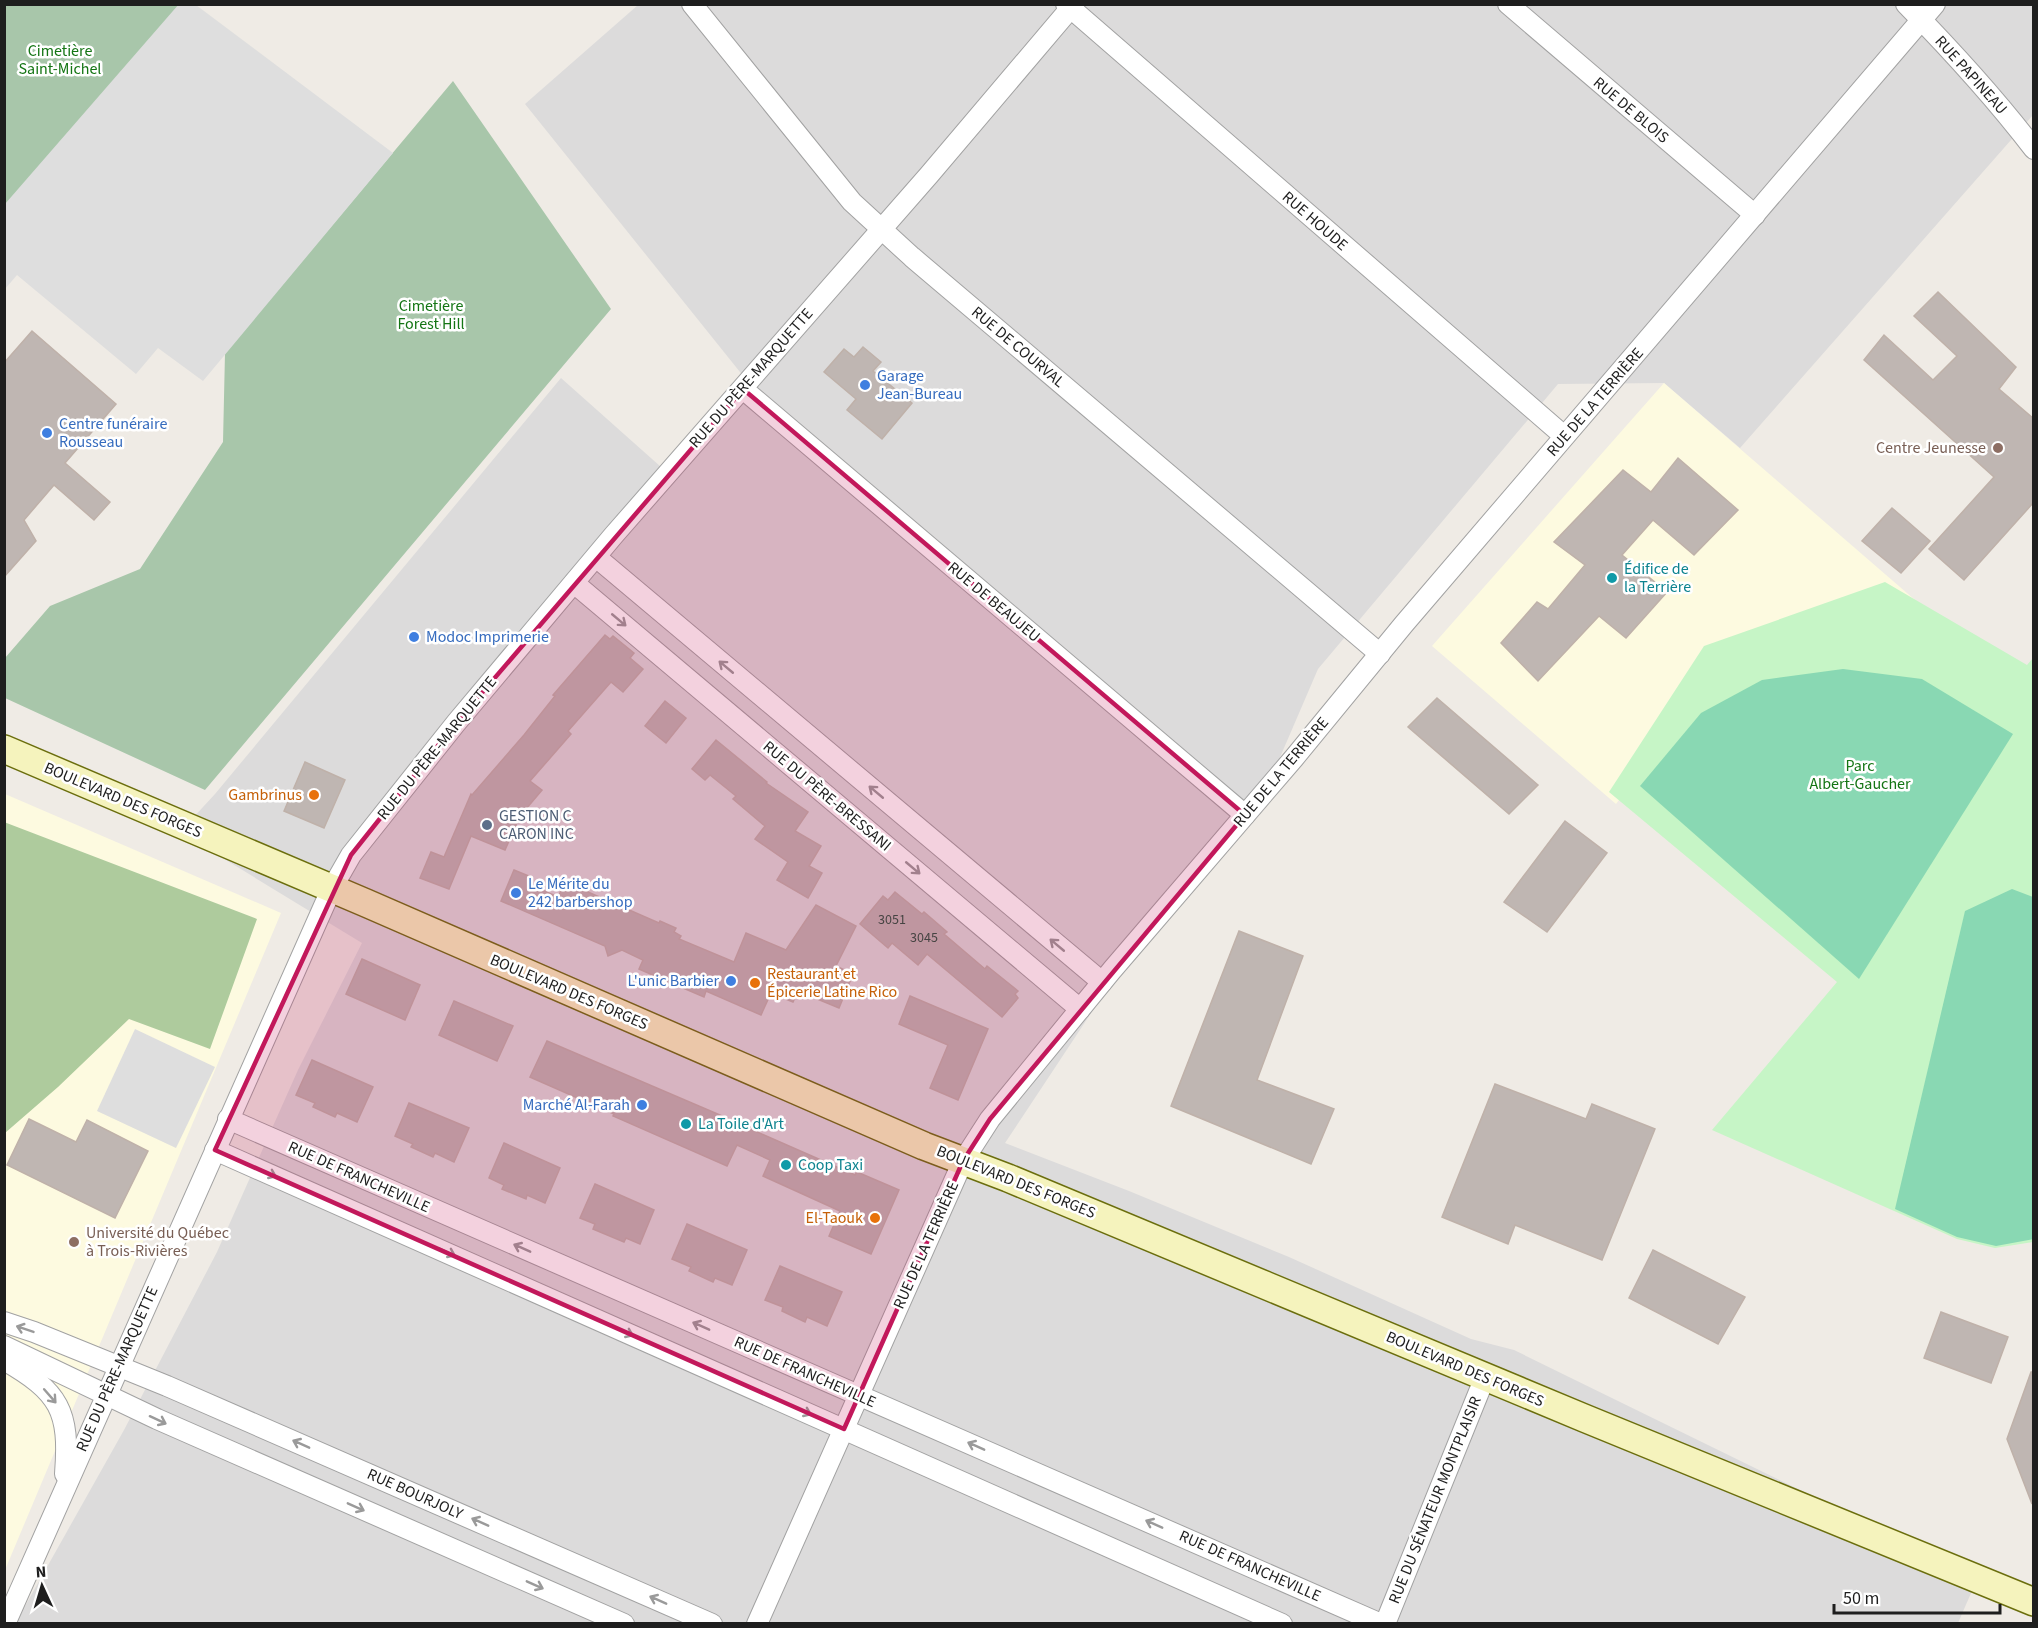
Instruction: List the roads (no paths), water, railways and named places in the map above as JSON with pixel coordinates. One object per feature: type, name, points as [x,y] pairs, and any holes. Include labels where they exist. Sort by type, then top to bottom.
[{"type":"main road","name":"BOULEVARD DES FORGES","points":[[4,749],[924,1146],[2034,1602]]},
{"type":"street","name":"RUE DE COURVAL","points":[[692,4],[852,202],[1380,654]]},
{"type":"street","name":"RUE DE BLOIS","points":[[1508,4],[1755,215]]},
{"type":"street","name":"RUE PAPINEAU","points":[[1905,4],[1994,100],[2034,149]]},
{"type":"street","name":"RUE DE LA TERRIÈRE","points":[[757,1623],[963,1161],[990,1119],[1102,982],[1564,436],[1935,4]]},
{"type":"street","name":"RUE DU PÈRE-MARQUETTE","points":[[5,1623],[331,890],[351,855],[412,777],[596,557],[882,229],[1070,6]]},
{"type":"street","name":"RUE HOUDE","points":[[1070,6],[1564,436]]},
{"type":"street","name":"RUE DE BEAUJEU","points":[[743,388],[1245,815]]},
{"type":"street","name":"RUE DU PÈRE-BRESSANI","points":[[596,557],[1102,982]]},
{"type":"street","name":"RUE DU PÈRE-BRESSANI","points":[[574,583],[1080,1009]]},
{"type":"street","name":"RUE DE FRANCHEVILLE","points":[[228,1119],[1383,1623]]},
{"type":"street","name":"RUE DE FRANCHEVILLE","points":[[215,1150],[1282,1623]]},
{"type":"street","name":"RUE BOURJOLY","points":[[4,1322],[118,1366],[712,1623]]},
{"type":"street","points":[[4,1347],[168,1424],[624,1623]]},
{"type":"street","points":[[4,1360],[51,1395],[61,1410],[67,1436],[64,1489]]},
{"type":"street","name":"RUE DU SÉNATEUR MONTPLAISIR","points":[[1383,1623],[1485,1377]]},
{"type":"place","name":"Garage Jean-Bureau","points":[[865,385]]},
{"type":"place","name":"Centre funéraire Rousseau","points":[[47,433]]},
{"type":"place","name":"Centre Jeunesse","points":[[1998,448]]},
{"type":"place","name":"Édifice de la Terrière","points":[[1612,578]]},
{"type":"place","name":"Modoc Imprimerie","points":[[414,637]]},
{"type":"place","name":"Gambrinus","points":[[314,795]]},
{"type":"place","name":"GESTION C CARON INC","points":[[487,825]]},
{"type":"place","name":"Le Mérite du 242 barbershop","points":[[516,893]]},
{"type":"place","name":"L'unic Barbier","points":[[731,981]]},
{"type":"place","name":"Restaurant et Épicerie Latine Rico","points":[[755,983]]},
{"type":"place","name":"Marché Al-Farah","points":[[642,1105]]},
{"type":"place","name":"La Toile d'Art","points":[[686,1124]]},
{"type":"place","name":"Coop Taxi","points":[[786,1165]]},
{"type":"place","name":"El-Taouk","points":[[875,1218]]},
{"type":"place","name":"Université du Québec à Trois-Rivières","points":[[74,1242]]},
{"type":"park label","name":"Cimetière Saint-Michel","points":[[60,60]]},
{"type":"park label","name":"Cimetière Forest Hill","points":[[431,315]]},
{"type":"park label","name":"Parc Albert-Gaucher","points":[[1860,775]]}]
